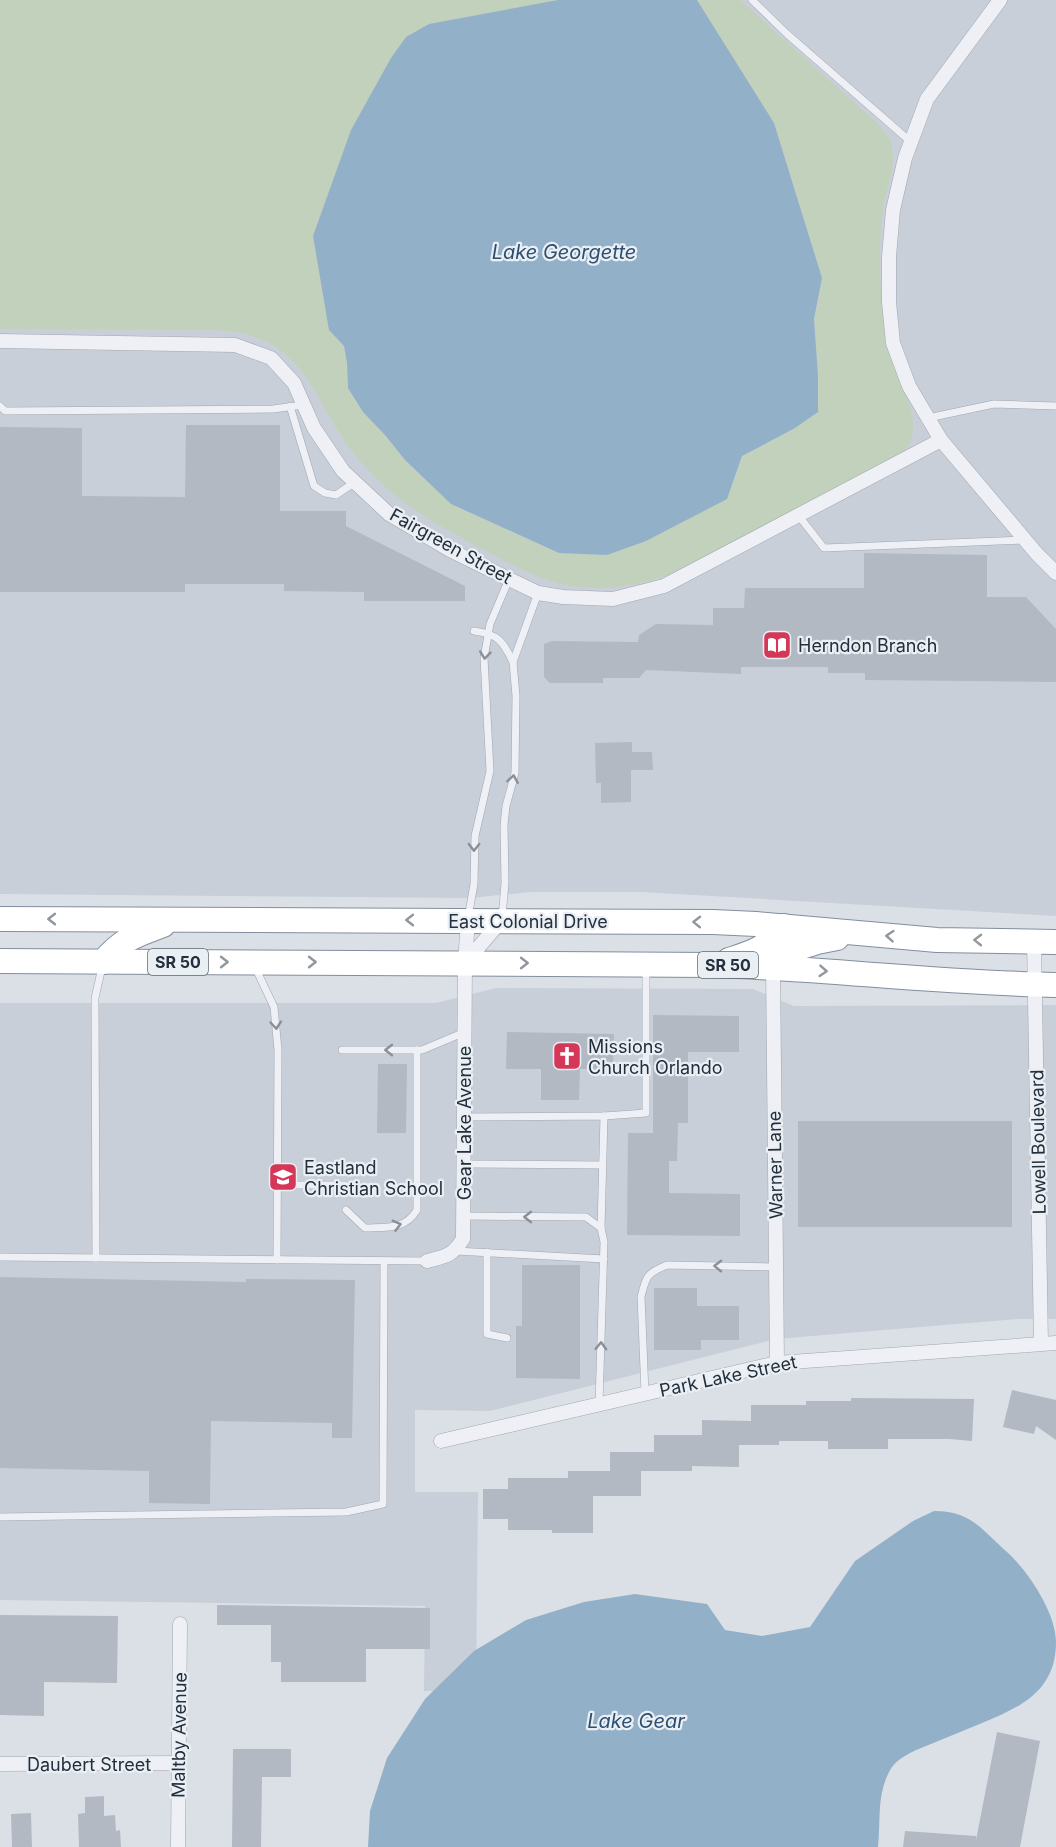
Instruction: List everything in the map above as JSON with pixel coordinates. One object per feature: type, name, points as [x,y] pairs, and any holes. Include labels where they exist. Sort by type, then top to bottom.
[{"type":"highway","name":"East Colonial Drive","points":[[0,919],[712,922],[937,940],[1045,942]]},
{"type":"highway","points":[[103,962],[115,947],[130,937],[176,920]]},
{"type":"highway","points":[[715,965],[759,950],[774,940],[784,926]]},
{"type":"highway","points":[[773,967],[795,950],[817,942],[857,934]]},
{"type":"highway","name":"SR 50","points":[[0,962],[715,965],[773,967],[990,984],[1046,985]]},
{"type":"street","points":[[1000,0],[927,99],[905,158],[893,210],[889,257],[889,302],[893,343],[909,386],[941,440],[1025,540],[1056,573]]},
{"type":"street","name":"Fairgreen Street","points":[[0,341],[235,345],[271,358],[294,383],[297,406],[343,471],[389,514],[450,550],[509,579],[538,592],[563,597],[613,599],[664,586],[941,440]]},
{"type":"street","name":"Gear Lake Avenue","points":[[456,1251],[463,1239],[464,1216],[465,963],[468,920]]},
{"type":"street","points":[[465,963],[502,920]]},
{"type":"street","name":"Lowell Boulevard","points":[[1041,1343],[1045,942]]},
{"type":"street","name":"Warner Lane","points":[[773,967],[777,1363]]},
{"type":"street","points":[[427,1261],[450,1255],[456,1251]]},
{"type":"street","name":"Park Lake Street","points":[[441,1441],[777,1363],[1056,1343]]},
{"type":"street","name":"Maltby Avenue","points":[[178,1847],[180,1624]]},
{"type":"street","name":"Daubert Street","points":[[0,1764],[178,1763]]},
{"type":"lane","points":[[752,0],[787,34],[911,142]]},
{"type":"lane","points":[[928,418],[994,404],[1056,406]]},
{"type":"lane","points":[[0,406],[5,411],[273,409],[297,406],[314,486],[325,493],[336,495],[356,482]]},
{"type":"lane","points":[[798,515],[824,548],[1025,540]]},
{"type":"lane","points":[[468,920],[474,884],[475,836],[490,771],[484,658],[489,633],[509,579]]},
{"type":"lane","points":[[513,662],[538,592]]},
{"type":"lane","points":[[474,631],[489,633],[504,644],[513,662],[516,696],[515,773],[506,806],[504,825],[505,884],[502,920]]},
{"type":"lane","points":[[96,1258],[95,998],[103,962]]},
{"type":"lane","points":[[253,962],[274,1007],[278,1050],[277,1260]]},
{"type":"lane","points":[[464,1117],[604,1116],[645,1113],[645,964]]},
{"type":"lane","points":[[342,1050],[422,1050],[465,1032]]},
{"type":"lane","points":[[346,1210],[365,1228],[398,1227],[411,1220],[417,1210],[417,1050]]},
{"type":"lane","points":[[599,1404],[604,1259],[601,1228],[604,1116]]},
{"type":"lane","points":[[464,1164],[602,1164]]},
{"type":"lane","points":[[277,1185],[345,1185]]},
{"type":"lane","points":[[464,1216],[586,1217],[601,1228]]},
{"type":"lane","points":[[456,1251],[604,1259]]},
{"type":"lane","points":[[487,1252],[487,1334],[507,1338]]},
{"type":"lane","points":[[0,1257],[427,1261]]},
{"type":"lane","points":[[0,1517],[346,1512],[383,1504],[384,1261]]},
{"type":"lane","points":[[645,1393],[641,1297],[644,1282],[651,1271],[667,1265],[776,1267]]},
{"type":"shaded area","points":[[0,0],[1056,0],[1056,916],[642,892],[532,892],[469,898],[0,894]]},
{"type":"shaded area","points":[[496,988],[753,989],[794,1006],[1056,1005],[1056,1319],[1018,1319],[776,1339],[490,1411],[415,1410],[415,1492],[478,1492],[476,1691],[424,1691],[425,1606],[0,1600],[0,1003],[436,1003]]},
{"type":"green space","points":[[0,0],[558,0],[551,2],[329,330],[344,346],[348,388],[363,412],[405,460],[451,504],[559,553],[727,499],[742,456],[795,428],[818,412],[814,319],[822,278],[774,123],[697,0],[740,0],[878,124],[890,140],[893,162],[882,220],[881,289],[890,348],[912,413],[912,437],[906,448],[896,458],[670,574],[646,582],[622,586],[597,588],[572,586],[560,584],[516,567],[449,531],[402,501],[360,461],[343,439],[304,375],[289,358],[270,344],[245,334],[213,330],[0,329]]},
{"type":"water","name":"Lake Georgette","points":[[558,0],[697,0],[774,123],[822,278],[814,319],[818,412],[795,428],[742,456],[727,499],[646,541],[607,555],[559,553],[451,504],[405,460],[363,412],[348,388],[344,346],[329,330],[313,236],[351,130],[391,58],[406,37],[429,24]]},
{"type":"water","name":"Lake Gear","points":[[934,1511],[957,1514],[975,1523],[1024,1570],[1051,1618],[1056,1642],[1054,1659],[1043,1685],[1023,1703],[996,1717],[904,1756],[895,1763],[883,1786],[878,1847],[368,1847],[370,1811],[387,1758],[425,1699],[474,1651],[526,1620],[584,1602],[635,1594],[707,1604],[725,1630],[762,1636],[810,1627],[855,1561],[913,1521]]},
{"type":"building","points":[[186,425],[280,425],[280,511],[346,511],[346,526],[465,586],[465,601],[364,601],[364,592],[284,591],[284,584],[185,584],[185,592],[0,592],[0,427],[82,428],[82,496],[185,497]]},
{"type":"building","points":[[864,553],[987,555],[987,597],[1026,597],[1056,629],[1056,682],[865,680],[865,673],[828,673],[828,667],[741,667],[741,674],[646,670],[639,678],[603,678],[603,683],[550,683],[544,677],[544,644],[552,641],[638,642],[639,635],[656,624],[713,625],[713,608],[744,608],[745,588],[864,588]]},
{"type":"building","points":[[632,742],[632,752],[652,752],[653,770],[631,770],[631,802],[601,803],[601,783],[596,783],[595,743]]},
{"type":"building","points":[[653,1015],[739,1016],[739,1052],[688,1052],[688,1123],[678,1123],[677,1161],[669,1161],[669,1193],[740,1194],[740,1236],[627,1235],[628,1133],[653,1133]]},
{"type":"building","points":[[507,1032],[614,1034],[613,1069],[580,1069],[579,1100],[541,1100],[541,1069],[506,1069]]},
{"type":"building","points":[[378,1064],[407,1064],[406,1133],[377,1133]]},
{"type":"building","points":[[798,1121],[1012,1121],[1012,1227],[798,1227]]},
{"type":"building","points":[[522,1265],[580,1265],[580,1379],[516,1378],[516,1326],[522,1326]]},
{"type":"building","points":[[0,1277],[246,1282],[246,1279],[355,1280],[352,1438],[332,1438],[332,1423],[211,1421],[210,1504],[149,1503],[149,1471],[0,1468]]},
{"type":"building","points":[[654,1288],[697,1288],[697,1306],[739,1306],[739,1340],[701,1340],[701,1350],[654,1350]]},
{"type":"building","points":[[1012,1390],[1056,1400],[1056,1440],[1036,1426],[1034,1434],[1003,1427]]},
{"type":"building","points":[[851,1398],[974,1399],[972,1441],[888,1439],[888,1449],[828,1449],[828,1441],[779,1441],[779,1445],[739,1445],[739,1467],[692,1466],[692,1471],[641,1471],[641,1496],[593,1496],[593,1533],[508,1530],[508,1519],[483,1519],[483,1489],[508,1489],[508,1478],[568,1478],[568,1471],[610,1471],[610,1452],[654,1452],[654,1435],[702,1435],[702,1420],[751,1421],[751,1405],[806,1405],[806,1401],[851,1401]]},
{"type":"building","points":[[217,1605],[430,1608],[430,1649],[366,1649],[366,1682],[281,1682],[281,1662],[271,1662],[271,1625],[217,1625]]},
{"type":"building","points":[[0,1615],[118,1616],[117,1683],[44,1682],[44,1716],[0,1715]]},
{"type":"building","points":[[997,1732],[1040,1741],[1020,1847],[903,1847],[905,1831],[976,1836],[976,1840]]},
{"type":"building","points":[[233,1749],[291,1749],[291,1777],[262,1777],[261,1847],[232,1847]]},
{"type":"building","points":[[104,1796],[104,1816],[115,1815],[116,1831],[120,1830],[121,1847],[79,1847],[78,1814],[85,1813],[85,1797]]},
{"type":"building","points":[[31,1813],[32,1847],[12,1847],[11,1814]]},
{"type":"place","name":"Herndon Branch","points":[[777,645]]},
{"type":"place","name":"Missions Church Orlando","points":[[567,1056]]},
{"type":"place","name":"Eastland Christian School","points":[[283,1177]]}]
